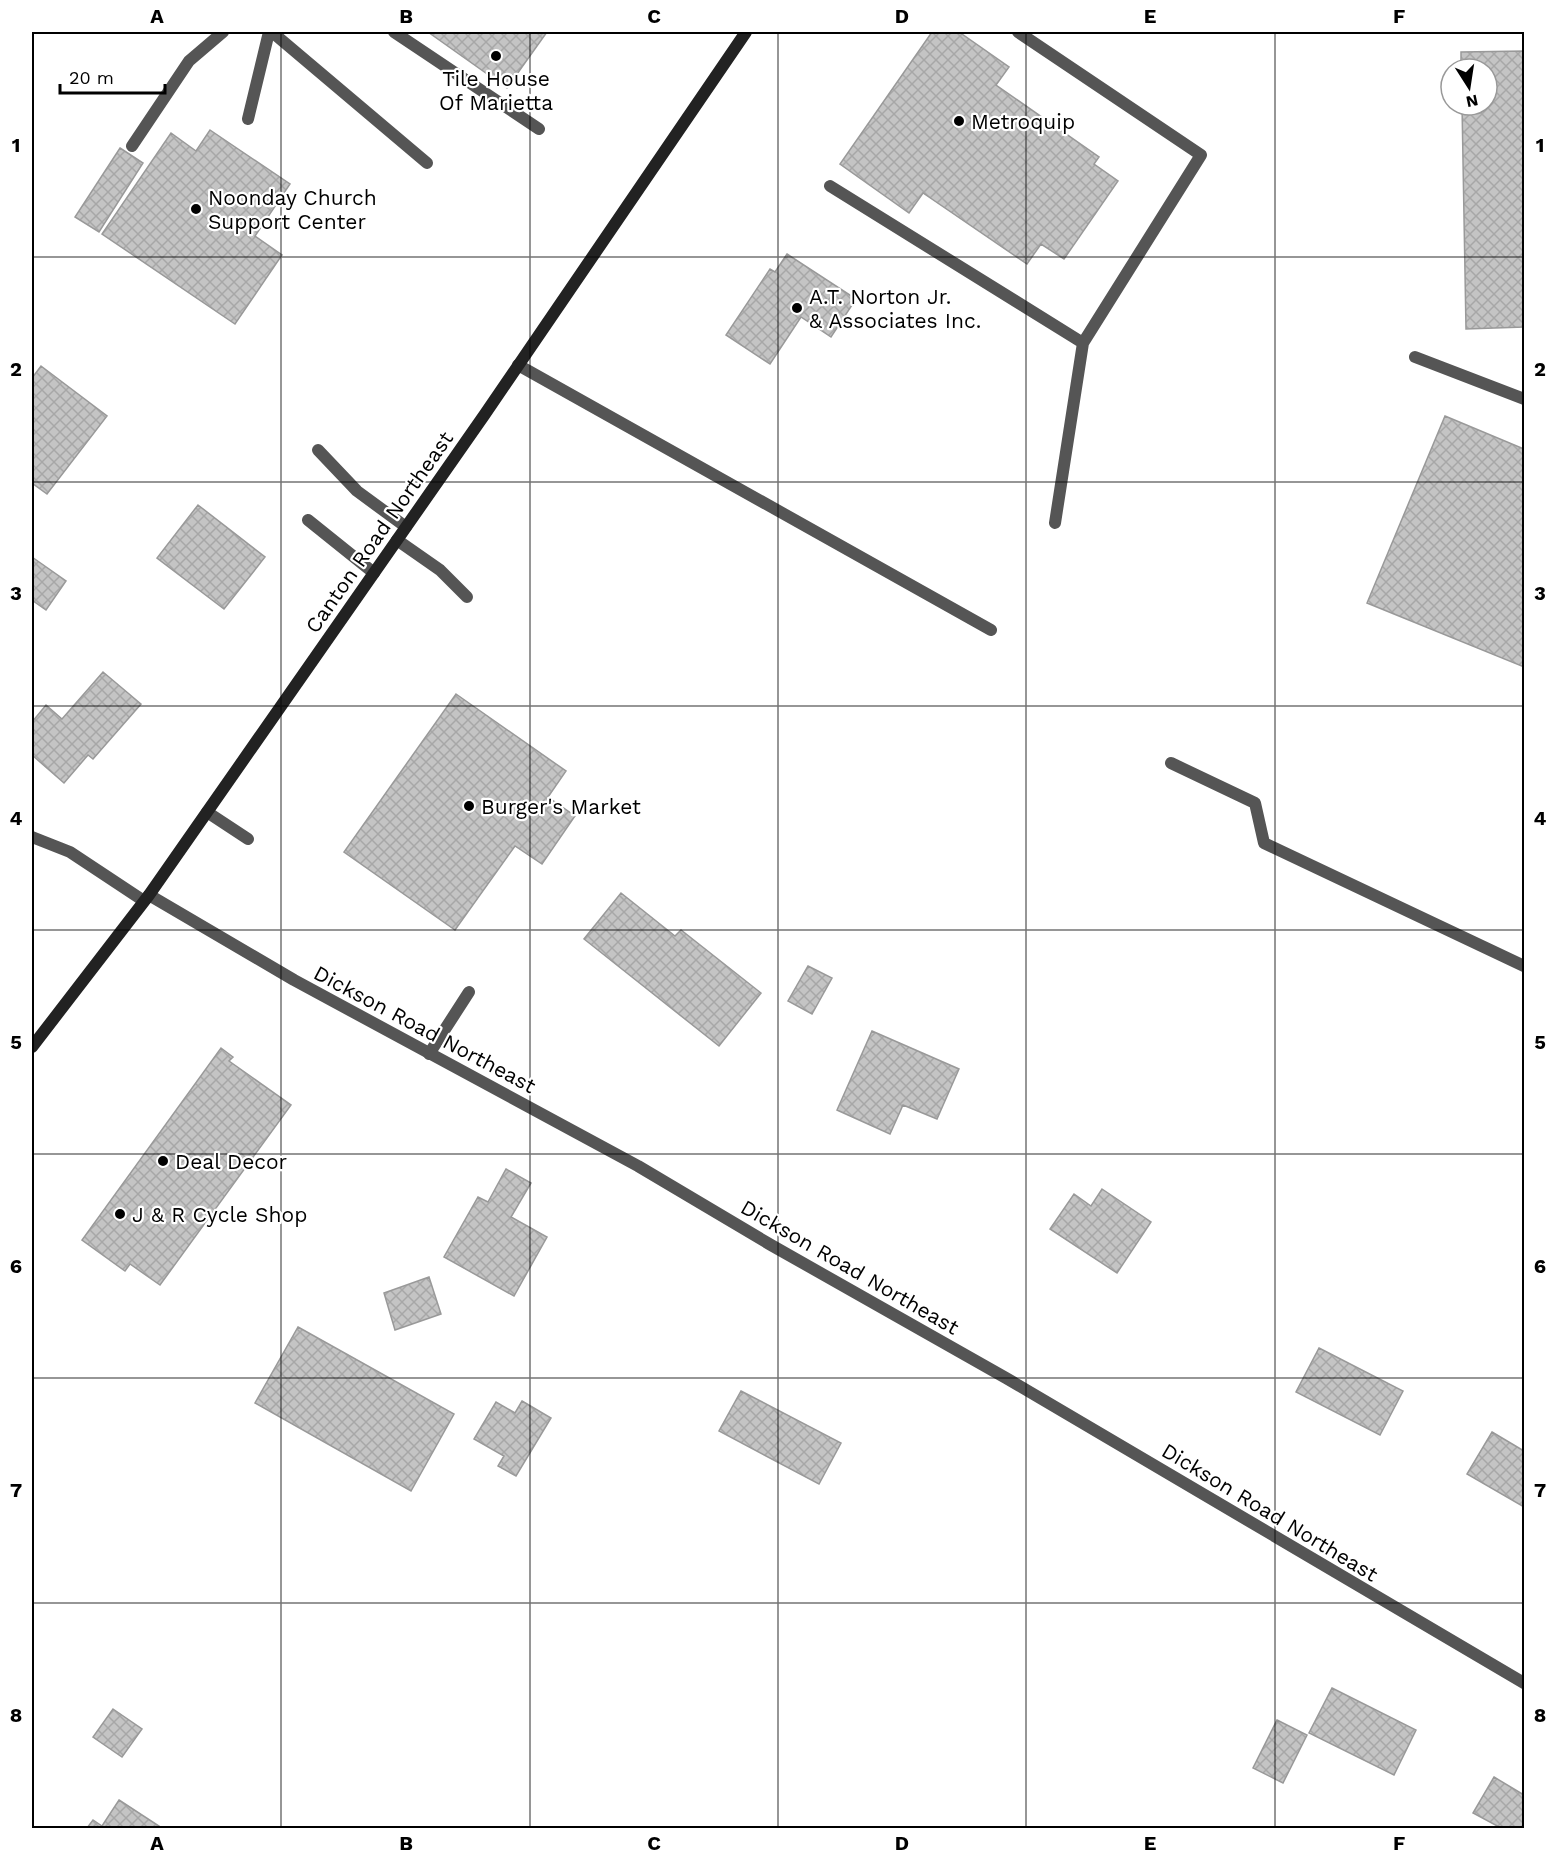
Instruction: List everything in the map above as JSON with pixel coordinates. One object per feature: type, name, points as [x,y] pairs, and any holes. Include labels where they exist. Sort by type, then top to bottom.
[{"type":"street","points":[[132,146],[189,61],[223,32]]},
{"type":"street","points":[[248,118],[271,32],[427,163]]},
{"type":"street","points":[[393,32],[539,129]]},
{"type":"street","name":"Canton Road Northeast","points":[[32,1047],[147,898],[406,527],[746,32]]},
{"type":"street","points":[[1018,32],[1201,155],[1083,343],[1055,523]]},
{"type":"street","points":[[830,186],[1083,343]]},
{"type":"street","points":[[1415,357],[1524,399]]},
{"type":"street","points":[[518,365],[991,630]]},
{"type":"street","points":[[318,450],[357,491],[406,527]]},
{"type":"street","points":[[308,520],[374,573]]},
{"type":"street","points":[[397,540],[440,570],[467,597]]},
{"type":"street","points":[[1171,763],[1255,803],[1264,843],[1524,966]]},
{"type":"street","points":[[207,812],[248,839]]},
{"type":"street","name":"Dickson Road Northeast","points":[[32,837],[70,852],[294,980],[638,1166],[771,1245],[1006,1378],[1524,1683]]},
{"type":"street","points":[[429,1054],[469,992]]},
{"type":"building","name":"Tile House Of Marietta","points":[[428,32],[547,32],[507,88]]},
{"type":"building","name":"Metroquip","points":[[932,32],[959,32],[1009,67],[996,85],[1099,157],[1094,164],[1118,181],[1064,259],[1041,244],[1027,264],[923,193],[909,213],[840,164]]},
{"type":"building","points":[[1524,51],[1524,327],[1466,329],[1462,117],[1499,117],[1499,57],[1461,57],[1461,52]]},
{"type":"building","name":"Noonday Church Support Center","points":[[210,130],[290,184],[255,236],[282,255],[235,324],[102,234],[171,133],[196,151]]},
{"type":"building","points":[[120,148],[143,163],[99,232],[75,217]]},
{"type":"building","name":"A.T. Norton Jr. & Associates Inc.","points":[[787,254],[856,299],[831,337],[801,317],[770,364],[726,335],[770,269],[775,272]]},
{"type":"building","points":[[41,366],[107,416],[47,494],[32,483],[32,378]]},
{"type":"building","points":[[1445,416],[1524,449],[1524,667],[1367,603]]},
{"type":"building","points":[[198,505],[265,557],[224,609],[157,558]]},
{"type":"building","points":[[32,557],[66,581],[46,610],[32,600]]},
{"type":"building","points":[[103,672],[141,704],[93,759],[88,755],[64,783],[32,755],[32,722],[46,705],[62,719]]},
{"type":"building","name":"Burger's Market","points":[[456,694],[566,771],[548,797],[575,816],[542,864],[515,846],[455,930],[344,852]]},
{"type":"building","points":[[621,893],[675,936],[681,930],[761,993],[719,1046],[584,939]]},
{"type":"building","points":[[808,966],[832,978],[812,1014],[788,1001]]},
{"type":"building","points":[[872,1031],[959,1069],[937,1119],[903,1105],[890,1134],[837,1110]]},
{"type":"building","points":[[221,1048],[233,1057],[229,1061],[291,1105],[160,1285],[130,1264],[125,1271],[82,1240]]},
{"type":"building","points":[[506,1169],[531,1183],[511,1217],[547,1237],[514,1296],[444,1257],[478,1197],[488,1202]]},
{"type":"building","points":[[1102,1189],[1151,1222],[1117,1273],[1050,1229],[1074,1194],[1091,1206]]},
{"type":"building","points":[[429,1277],[441,1314],[395,1330],[384,1293]]},
{"type":"building","points":[[298,1327],[454,1414],[411,1491],[255,1403]]},
{"type":"building","points":[[1319,1348],[1403,1391],[1380,1435],[1296,1392]]},
{"type":"building","points":[[741,1391],[841,1443],[819,1484],[719,1431]]},
{"type":"building","points":[[522,1401],[551,1418],[516,1476],[498,1466],[504,1456],[474,1439],[496,1402],[515,1413]]},
{"type":"building","points":[[1492,1432],[1524,1451],[1524,1507],[1467,1474]]},
{"type":"building","points":[[1332,1688],[1416,1730],[1394,1775],[1309,1733]]},
{"type":"building","points":[[113,1709],[142,1729],[122,1757],[93,1737]]},
{"type":"building","points":[[1277,1720],[1307,1735],[1283,1783],[1253,1768]]},
{"type":"building","points":[[1494,1777],[1524,1795],[1524,1828],[1501,1828],[1473,1813]]},
{"type":"building","points":[[119,1800],[162,1828],[87,1828],[93,1820],[102,1826]]},
{"type":"place","name":"Tile House Of Marietta","points":[[496,56]]},
{"type":"place","name":"Metroquip","points":[[959,121]]},
{"type":"place","name":"Noonday Church Support Center","points":[[196,209]]},
{"type":"place","name":"A.T. Norton Jr. & Associates Inc.","points":[[797,308]]},
{"type":"place","name":"Burger's Market","points":[[469,806]]},
{"type":"place","name":"Deal Decor","points":[[163,1161]]},
{"type":"place","name":"J & R Cycle Shop","points":[[120,1214]]}]
